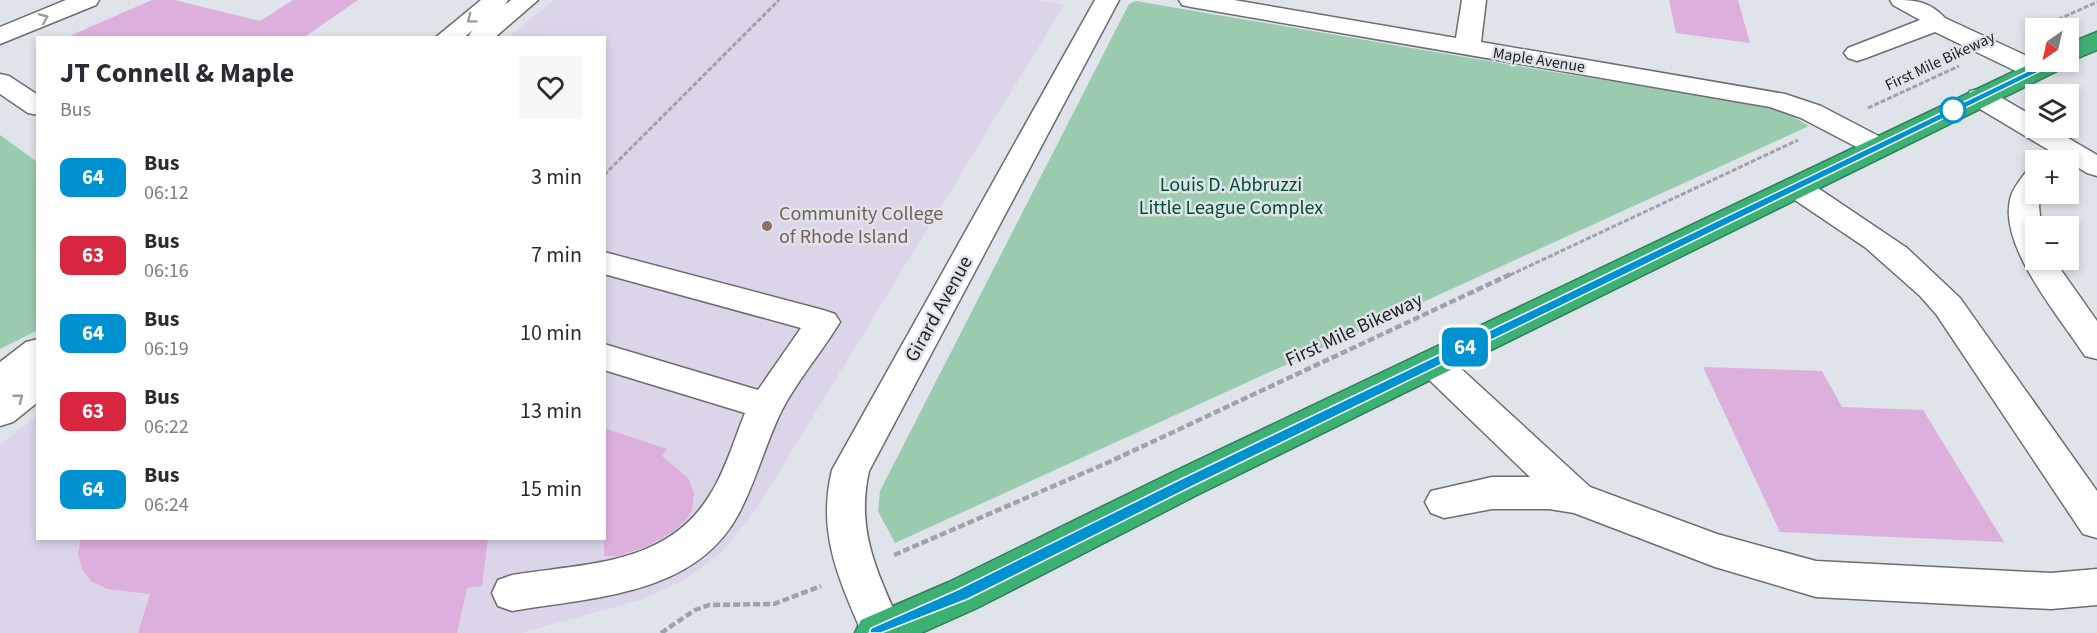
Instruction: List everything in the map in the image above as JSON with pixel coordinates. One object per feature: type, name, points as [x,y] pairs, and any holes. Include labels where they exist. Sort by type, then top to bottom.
[{"type":"highway","points":[[2079,49],[2097,40]]},
{"type":"highway","points":[[879,632],[972,590],[2032,72]]},
{"type":"street","points":[[0,36],[87,0]]},
{"type":"street","points":[[450,36],[496,0]]},
{"type":"street","points":[[481,36],[526,0]]},
{"type":"street","name":"Girard Avenue","points":[[879,632],[846,540],[842,512],[851,470],[1107,0]]},
{"type":"street","name":"Maple Avenue","points":[[1191,0],[1775,100],[1811,112],[1878,147]]},
{"type":"street","points":[[1467,48],[1474,0]]},
{"type":"street","points":[[1902,0],[1926,12],[1936,23],[1993,50],[2025,60]]},
{"type":"street","points":[[1857,53],[1936,23]]},
{"type":"street","points":[[0,82],[36,106]]},
{"type":"street","points":[[1980,97],[2097,167]]},
{"type":"street","points":[[2079,170],[2097,172]]},
{"type":"street","points":[[1797,187],[1903,260],[1934,289],[2097,522]]},
{"type":"street","points":[[512,593],[641,571],[661,564],[694,545],[706,533],[724,506],[766,406],[823,321],[606,264]]},
{"type":"street","points":[[2045,270],[2097,347]]},
{"type":"street","points":[[0,380],[36,353]]},
{"type":"street","points":[[606,358],[766,406]]},
{"type":"street","points":[[1433,363],[1577,498]]},
{"type":"street","points":[[0,412],[36,385]]},
{"type":"street","points":[[1444,502],[1492,493],[1521,492],[1549,493],[1577,498],[1715,550],[1816,579],[2051,591],[2097,587]]},
{"type":"path","points":[[606,173],[779,0]]},
{"type":"path","points":[[2061,18],[2097,2]]},
{"type":"path","name":"First Mile Bikeway","points":[[1866,109],[1993,50]]},
{"type":"path","name":"First Mile Bikeway","points":[[914,547],[1107,463],[1806,137]]},
{"type":"path","points":[[661,633],[695,610],[709,605],[760,606],[790,598]]},
{"type":"shaded area","name":"Community College of Rhode Island","points":[[554,0],[1038,0],[1064,5],[759,505],[722,552],[686,579],[643,599],[521,633],[0,633],[0,445],[36,416],[36,540],[606,540],[606,36],[509,36]]},
{"type":"green space","name":"Louis D. Abbruzzi Little League Complex","points":[[1136,1],[1553,72],[1748,102],[1788,114],[1809,126],[895,543],[878,511],[880,491],[1129,4]]},
{"type":"green space","points":[[0,135],[36,161],[36,331],[0,349]]},
{"type":"building","points":[[152,0],[174,0],[260,21],[293,0],[358,0],[306,36],[70,36]]},
{"type":"building","points":[[1669,0],[1738,0],[1750,43],[1676,33]]},
{"type":"building","points":[[1703,367],[1822,371],[1842,407],[1923,410],[2004,542],[1780,532]]},
{"type":"building","points":[[606,429],[667,449],[662,456],[688,478],[694,493],[692,510],[687,519],[671,533],[648,546],[618,556],[604,556]]},
{"type":"building","points":[[81,540],[488,540],[482,586],[467,588],[457,633],[138,633],[150,594],[107,589],[91,581],[82,569],[78,554]]},
{"type":"bus line","name":"64","points":[[876,633],[963,595],[1184,484],[2033,72]]},
{"type":"place","name":"Community College of Rhode Island","points":[[767,226]]}]
